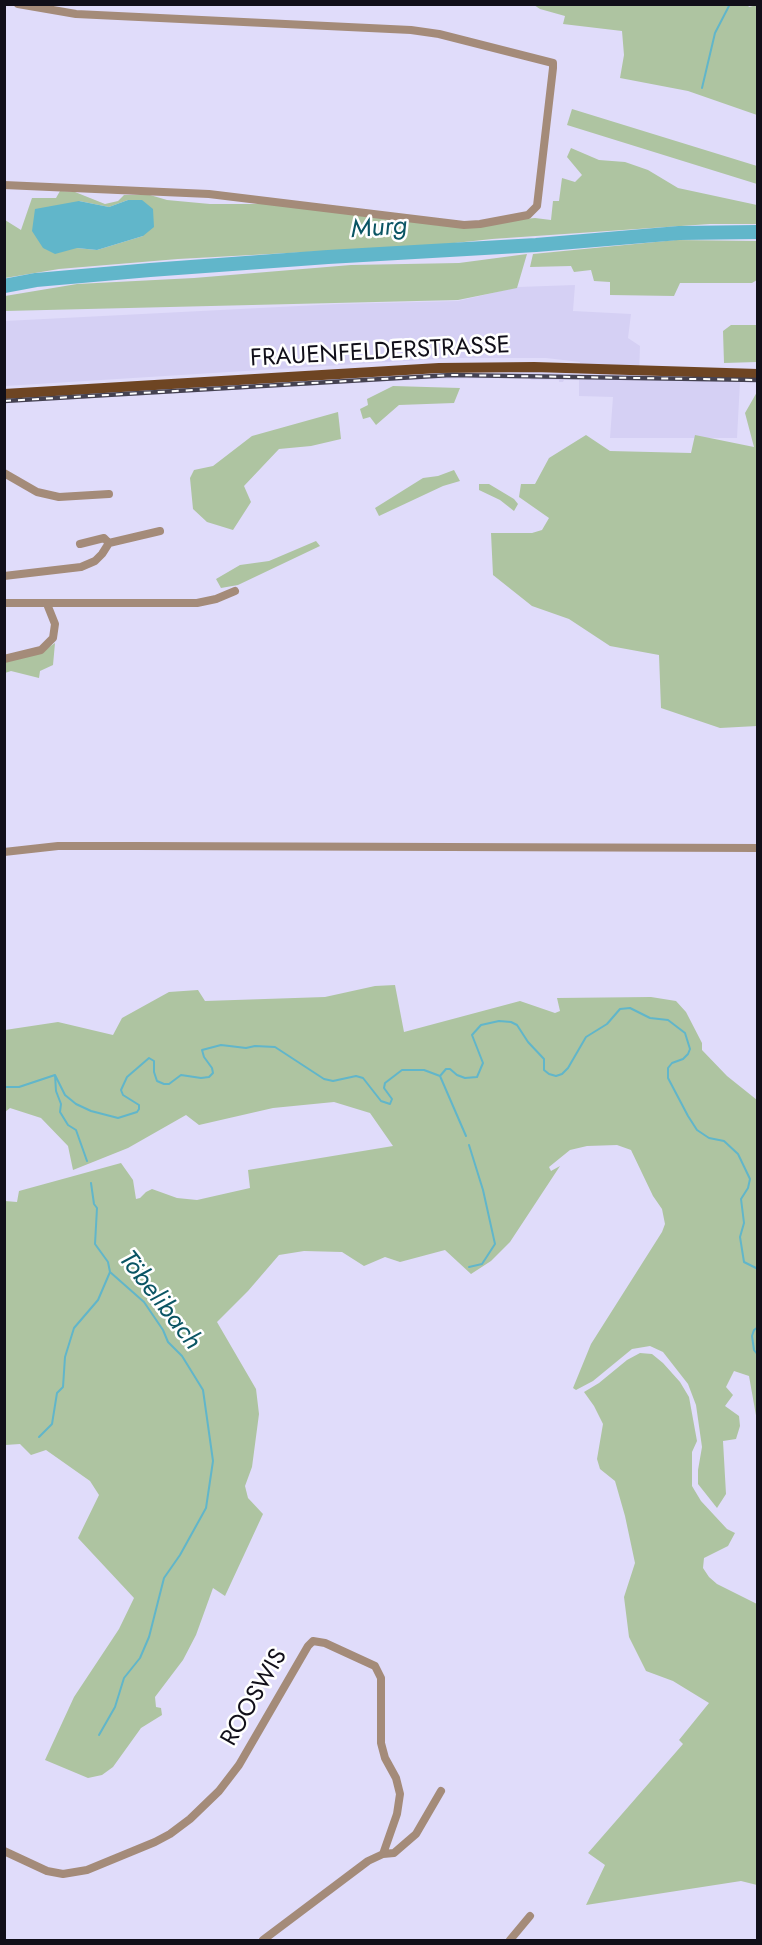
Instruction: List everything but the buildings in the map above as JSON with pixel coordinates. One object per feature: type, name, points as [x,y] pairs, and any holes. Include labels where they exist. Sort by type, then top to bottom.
[{"type":"main road","name":"FRAUENFELDERSTRASSE","points":[[4,394],[439,368],[534,367],[758,374]]},
{"type":"street","points":[[4,185],[209,194],[464,225],[528,215],[537,206],[554,63],[439,34],[411,30],[76,14],[18,4]]},
{"type":"street","points":[[4,474],[37,492],[59,497],[109,494]]},
{"type":"street","points":[[4,576],[81,567],[95,561],[109,543],[160,531]]},
{"type":"street","points":[[80,544],[104,538],[109,543]]},
{"type":"street","points":[[4,603],[196,603],[216,599],[235,591]]},
{"type":"street","points":[[4,658],[41,650],[53,638],[55,624],[47,604]]},
{"type":"street","points":[[4,852],[58,846],[758,848]]},
{"type":"street","name":"ROOSWIS","points":[[4,1851],[47,1871],[63,1874],[87,1870],[170,1834],[190,1819],[219,1791],[239,1765],[313,1641],[325,1643],[375,1666],[381,1678],[381,1743],[385,1758],[396,1778],[400,1794],[397,1814],[383,1854]]},
{"type":"street","points":[[263,1941],[368,1861],[383,1854],[394,1853],[416,1834],[441,1791]]},
{"type":"street","points":[[510,1941],[530,1916]]},
{"type":"shaded area","points":[[575,285],[573,311],[631,314],[628,338],[640,346],[639,375],[758,378],[757,382],[740,382],[737,438],[610,438],[613,397],[579,396],[579,380],[559,382],[559,380],[531,380],[530,378],[427,379],[5,403],[5,398],[391,376],[534,372],[579,374],[580,362],[546,358],[453,358],[5,386],[5,321],[338,304],[458,301],[518,287]]},
{"type":"green space","points":[[747,4],[749,7],[757,5],[757,115],[688,91],[620,78],[624,55],[622,31],[563,24],[565,16],[534,5]]},
{"type":"green space","points":[[572,109],[757,166],[757,184],[567,125]]},
{"type":"green space","points":[[571,148],[599,160],[625,162],[648,170],[678,188],[757,205],[757,224],[710,224],[436,245],[178,259],[59,269],[5,278],[5,220],[21,230],[32,198],[56,198],[60,191],[75,192],[105,204],[118,201],[124,195],[150,195],[167,200],[210,204],[287,204],[443,226],[535,218],[551,220],[553,201],[559,201],[562,178],[575,182],[582,175],[567,157]],"holes":[[[128,200],[143,236],[97,250],[77,248],[79,201],[109,207]]]},
{"type":"green space","points":[[676,240],[757,241],[757,280],[752,283],[680,283],[674,296],[610,295],[610,282],[594,281],[591,270],[574,272],[571,266],[530,267],[533,254]]},
{"type":"green space","points":[[527,254],[517,288],[458,300],[5,311],[5,296],[77,284],[194,278],[351,265],[459,263]]},
{"type":"green space","points":[[731,325],[757,325],[757,362],[724,363],[723,331]]},
{"type":"green space","points":[[393,386],[460,388],[454,403],[399,405],[376,425],[370,417],[363,419],[360,409],[368,405],[367,399]]},
{"type":"green space","points":[[757,392],[757,726],[720,728],[661,708],[659,655],[610,646],[569,619],[532,606],[493,575],[491,533],[532,533],[542,530],[549,518],[519,497],[521,484],[535,484],[549,458],[586,435],[610,451],[691,453],[695,435],[754,447],[745,413]]},
{"type":"green space","points":[[338,412],[341,439],[311,446],[279,449],[244,486],[251,502],[233,530],[207,522],[193,509],[190,478],[194,470],[213,466],[252,436]]},
{"type":"green space","points":[[454,470],[460,481],[443,486],[379,516],[375,508],[423,478],[438,476]]},
{"type":"green space","points":[[479,484],[489,484],[514,499],[518,504],[514,511],[500,500],[479,490]]},
{"type":"green space","points":[[316,541],[320,546],[238,585],[221,588],[216,579],[240,565],[269,561]]},
{"type":"green space","points":[[55,643],[53,665],[40,671],[39,678],[11,671],[5,673],[4,661],[42,652]]},
{"type":"green space","points":[[395,985],[404,1032],[520,1001],[555,1013],[560,1011],[557,998],[651,997],[676,1001],[686,1012],[702,1043],[702,1050],[727,1076],[757,1100],[757,1421],[749,1376],[734,1371],[726,1387],[733,1395],[725,1406],[739,1416],[740,1426],[736,1439],[723,1441],[726,1494],[717,1508],[698,1484],[702,1447],[696,1405],[688,1384],[663,1352],[650,1346],[632,1349],[593,1381],[576,1390],[573,1388],[591,1344],[665,1224],[662,1209],[653,1196],[631,1150],[617,1145],[587,1146],[570,1150],[549,1167],[551,1171],[560,1166],[510,1242],[491,1261],[471,1274],[445,1250],[400,1262],[385,1257],[364,1266],[342,1252],[304,1251],[279,1255],[217,1322],[256,1389],[259,1414],[252,1467],[245,1486],[248,1498],[263,1514],[225,1596],[213,1588],[196,1635],[183,1660],[155,1697],[156,1707],[161,1708],[162,1715],[141,1728],[113,1767],[102,1775],[88,1778],[45,1760],[74,1697],[119,1629],[134,1598],[78,1538],[99,1495],[90,1481],[46,1450],[31,1455],[20,1444],[5,1445],[5,1201],[17,1202],[19,1191],[121,1163],[133,1180],[136,1199],[152,1189],[177,1198],[197,1200],[250,1188],[248,1170],[393,1146],[370,1113],[334,1102],[273,1108],[199,1125],[186,1115],[128,1148],[73,1170],[68,1146],[41,1118],[10,1108],[5,1112],[5,1030],[58,1022],[113,1035],[122,1018],[169,992],[198,990],[205,1001],[325,997],[375,986]]},
{"type":"green space","points":[[640,1353],[652,1354],[663,1363],[680,1382],[689,1397],[697,1441],[692,1452],[692,1486],[701,1501],[727,1529],[735,1533],[728,1546],[704,1558],[703,1568],[717,1584],[757,1604],[757,1885],[741,1881],[586,1905],[605,1865],[588,1853],[683,1744],[679,1740],[709,1703],[673,1681],[646,1671],[629,1637],[624,1597],[635,1563],[615,1481],[600,1469],[597,1459],[603,1424],[584,1392]]},
{"type":"water","points":[[128,200],[142,200],[153,209],[154,227],[143,236],[97,250],[77,248],[55,254],[43,248],[32,231],[35,209],[79,201],[109,207]]},
{"type":"waterway","points":[[702,88],[715,33],[730,4]]},
{"type":"waterway","name":"Murg","points":[[4,286],[36,280],[328,257],[536,245],[679,233],[758,232]]},
{"type":"waterway","points":[[4,1087],[19,1087],[55,1075],[65,1095],[76,1104],[91,1111],[118,1118],[137,1112],[139,1109],[139,1105],[123,1095],[121,1090],[127,1077],[149,1058],[154,1061],[157,1081],[169,1084],[181,1075],[201,1078],[209,1077],[213,1073],[202,1050],[221,1045],[246,1048],[255,1046],[275,1047],[324,1079],[333,1081],[356,1076],[363,1078],[381,1101],[390,1104],[392,1099],[384,1088],[385,1083],[402,1070],[424,1070],[440,1076],[446,1069],[450,1069],[465,1078],[477,1077],[483,1063],[472,1035],[481,1025],[499,1021],[517,1025],[528,1042],[544,1059],[544,1070],[556,1076],[568,1068],[586,1037],[607,1024],[620,1009],[630,1008],[650,1018],[668,1020],[685,1033],[690,1049],[683,1059],[672,1063],[668,1068],[668,1078],[697,1130],[709,1138],[724,1141],[738,1154],[750,1179],[748,1188],[741,1199],[744,1223],[740,1237],[744,1262],[758,1269]]},
{"type":"waterway","name":"Töbelibach","points":[[55,1075],[56,1091],[61,1104],[60,1112],[68,1125],[76,1130],[87,1161]]},
{"type":"waterway","points":[[440,1076],[466,1136]]},
{"type":"waterway","points":[[469,1145],[483,1190],[495,1244],[482,1264],[469,1267]]},
{"type":"waterway","name":"Töbelibach","points":[[91,1183],[94,1204],[97,1208],[95,1244],[108,1262],[110,1272],[144,1302],[163,1330],[168,1342],[182,1356],[203,1390],[213,1461],[206,1508],[180,1555],[164,1578],[149,1637],[140,1658],[124,1678],[115,1707],[99,1735]]},
{"type":"waterway","points":[[39,1437],[52,1424],[57,1393],[63,1387],[65,1357],[74,1328],[98,1300],[110,1272]]},
{"type":"waterway","points":[[758,1327],[752,1336],[754,1350],[758,1355]]},
{"type":"railway","points":[[4,401],[451,375],[758,380]]}]
